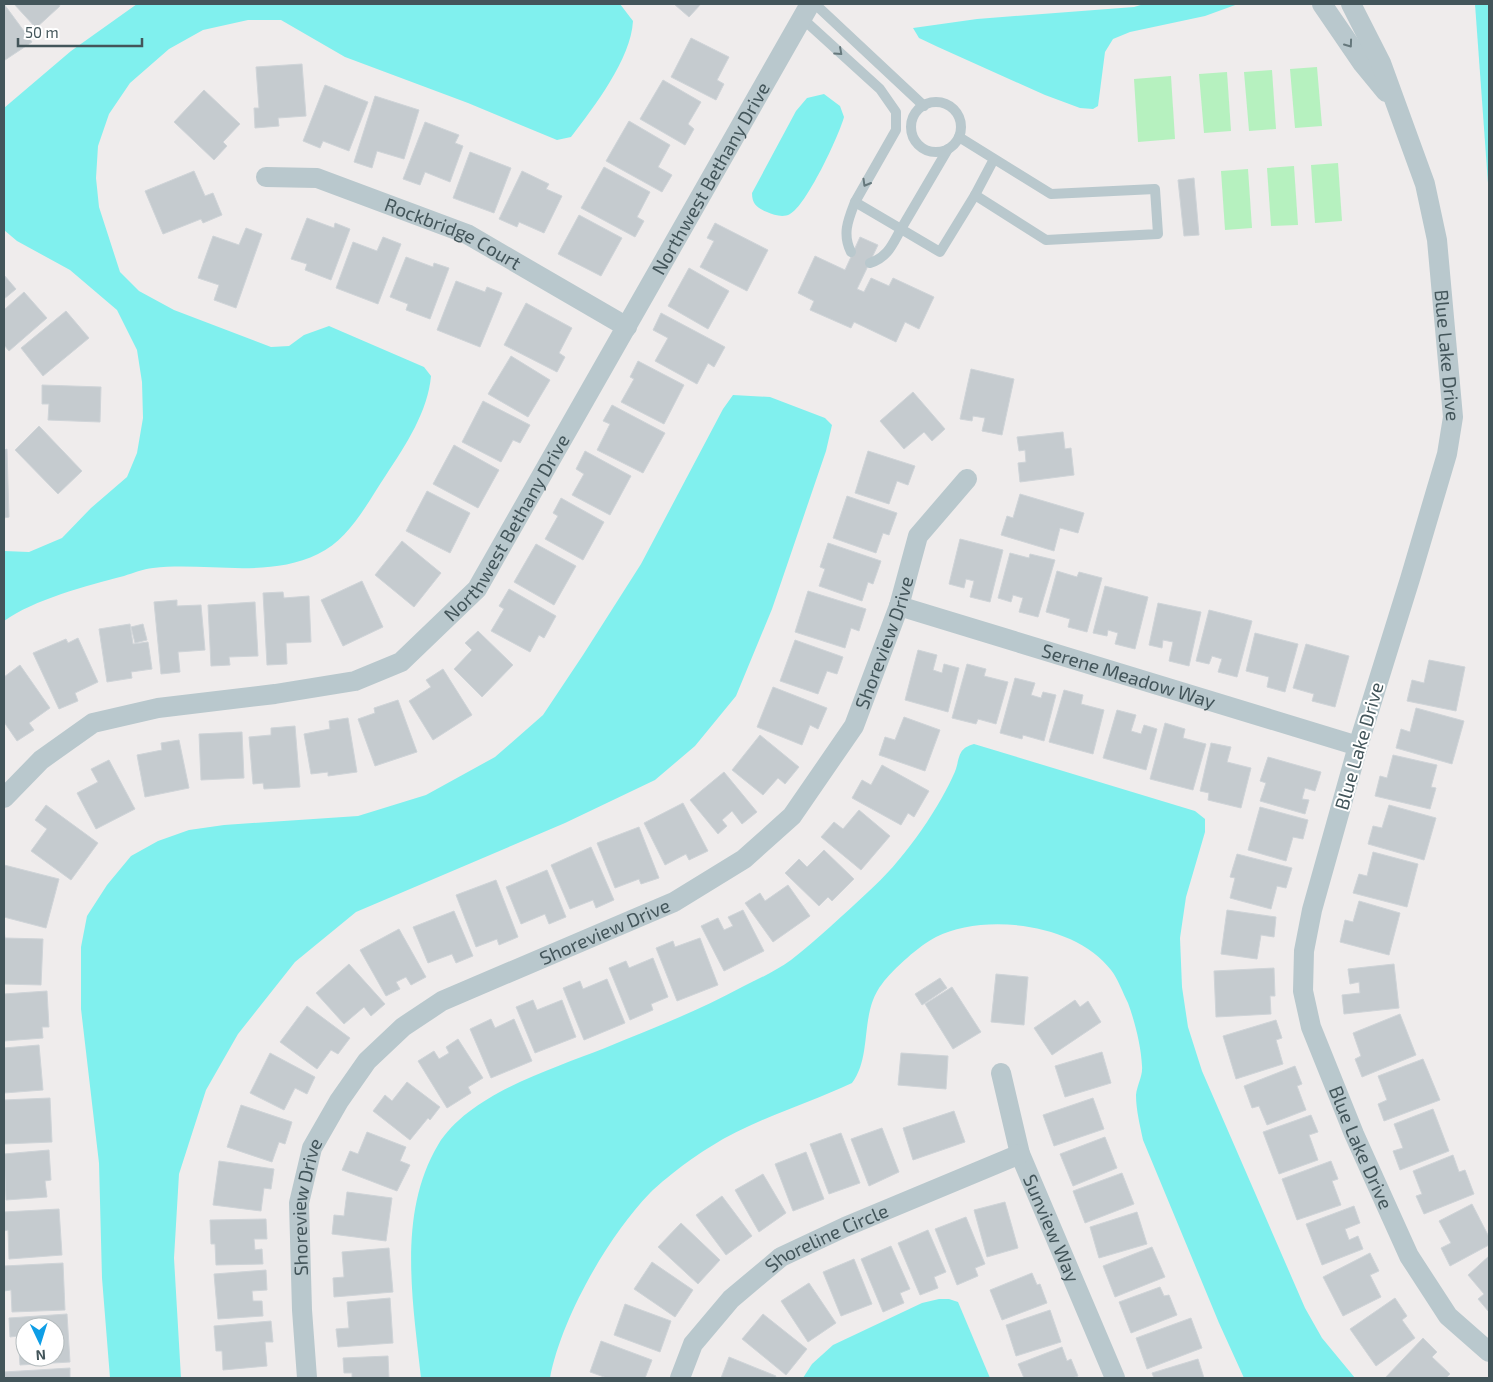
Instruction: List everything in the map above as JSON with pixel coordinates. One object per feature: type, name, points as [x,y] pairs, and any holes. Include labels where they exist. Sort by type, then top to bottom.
[{"type":"street","name":"Blue Lake Drive","points":[[1322,4],[1363,64],[1395,103]]},
{"type":"street","name":"Blue Lake Drive","points":[[1351,4],[1381,63],[1425,184],[1437,240],[1453,417],[1445,461],[1358,746],[1312,910],[1304,951],[1303,991],[1311,1027],[1351,1126],[1409,1256],[1448,1316],[1489,1352]]},
{"type":"street","name":"Northwest Bethany Drive","points":[[4,798],[41,760],[93,723],[158,708],[275,694],[355,681],[401,662],[477,589],[809,9]]},
{"type":"street","name":"Rockbridge Court","points":[[266,178],[317,178],[467,234],[627,326]]},
{"type":"street","name":"Shoreview Drive","points":[[307,1378],[302,1310],[299,1203],[312,1148],[339,1101],[367,1061],[403,1027],[442,1001],[674,902],[744,859],[792,816],[854,726],[899,606],[918,536],[966,479]]},
{"type":"street","name":"Serene Meadow Way","points":[[899,606],[1358,746]]},
{"type":"street","name":"Sunview Way","points":[[1001,1073],[1020,1154],[1115,1378]]},
{"type":"street","name":"Shoreline Circle","points":[[680,1378],[693,1344],[731,1299],[781,1257],[845,1227],[1020,1154]]},
{"type":"lane","points":[[809,9],[924,106]]},
{"type":"lane","points":[[809,9],[880,89],[896,112],[896,130],[855,202],[848,218],[845,234],[851,252]]},
{"type":"lane","points":[[870,263],[881,260],[892,245],[948,150],[960,137],[961,122],[953,109],[938,103],[924,106],[917,112],[911,127],[913,136],[923,149],[940,152],[948,150]]},
{"type":"lane","points":[[896,130],[911,127]]},
{"type":"lane","points":[[960,137],[1051,194],[1155,189],[1158,234],[1046,240],[974,195]]},
{"type":"lane","points":[[855,202],[940,252],[994,159]]},
{"type":"green space","points":[[1317,67],[1322,126],[1295,128],[1290,69]]},
{"type":"green space","points":[[1272,70],[1276,129],[1249,131],[1244,72]]},
{"type":"green space","points":[[1227,72],[1231,131],[1204,133],[1199,74]]},
{"type":"green space","points":[[1171,76],[1175,139],[1138,142],[1134,79]]},
{"type":"green space","points":[[1338,163],[1342,221],[1315,223],[1311,165]]},
{"type":"green space","points":[[1294,166],[1298,225],[1271,226],[1267,168]]},
{"type":"green space","points":[[1248,169],[1252,228],[1225,230],[1221,171]]},
{"type":"water","points":[[137,4],[620,4],[633,21],[626,51],[610,82],[571,137],[557,140],[468,103],[345,57],[281,20],[248,20],[203,30],[169,49],[130,83],[109,114],[98,146],[96,178],[99,207],[120,272],[139,291],[174,310],[271,347],[289,346],[304,335],[329,326],[424,367],[431,376],[426,402],[408,440],[365,508],[349,530],[318,554],[298,562],[258,568],[174,567],[146,569],[45,600],[16,613],[4,621],[4,551],[29,552],[62,538],[91,508],[127,477],[137,453],[143,418],[142,382],[137,350],[117,310],[70,270],[17,241],[4,230],[4,108],[71,51]]},
{"type":"water","points":[[1144,4],[1238,4],[1205,16],[1130,32],[1113,39],[1105,52],[1098,106],[1093,109],[1080,108],[1045,95],[938,47],[919,38],[913,28],[977,19],[1134,7]]},
{"type":"water","points":[[1475,4],[1489,4],[1489,197]]},
{"type":"water","points":[[824,94],[840,106],[844,117],[836,139],[813,185],[797,208],[790,214],[779,216],[760,209],[754,203],[752,193],[796,111],[807,98]]},
{"type":"water","points":[[733,395],[770,397],[825,418],[832,425],[826,451],[772,609],[736,696],[695,746],[655,780],[565,823],[356,912],[295,962],[238,1034],[206,1090],[179,1174],[174,1258],[181,1378],[110,1378],[102,1278],[99,1163],[81,1009],[81,947],[87,916],[107,885],[131,856],[158,841],[189,830],[224,825],[358,816],[426,795],[495,757],[543,715],[583,655],[641,564],[723,409]]},
{"type":"water","points":[[974,744],[1195,811],[1205,819],[1205,832],[1186,897],[1180,938],[1182,987],[1188,1027],[1202,1071],[1305,1308],[1322,1338],[1355,1378],[1244,1378],[1219,1323],[1143,1140],[1137,1112],[1136,1095],[1142,1070],[1140,1050],[1131,1010],[1118,982],[1111,970],[1096,954],[1076,942],[1054,933],[1004,924],[979,925],[956,929],[936,937],[915,951],[893,971],[875,995],[868,1021],[862,1060],[852,1083],[762,1120],[727,1137],[687,1162],[650,1193],[618,1232],[588,1280],[564,1330],[550,1378],[421,1378],[412,1289],[412,1229],[417,1200],[425,1172],[438,1145],[452,1127],[490,1097],[513,1085],[691,1012],[767,975],[791,960],[840,918],[905,853],[946,791],[961,752]]},
{"type":"water","points":[[949,1299],[958,1302],[990,1378],[803,1378],[812,1364],[833,1345],[922,1303]]},
{"type":"building","points":[[4,4],[32,42],[5,60],[4,59]]},
{"type":"building","points":[[14,4],[59,4],[60,6],[36,28]]},
{"type":"building","points":[[674,4],[701,4],[689,17]]},
{"type":"building","points":[[691,38],[729,57],[717,80],[724,84],[716,100],[671,77]]},
{"type":"building","points":[[302,64],[306,116],[278,118],[279,126],[255,128],[254,108],[259,108],[256,67]]},
{"type":"building","points":[[663,80],[701,102],[688,124],[694,129],[685,145],[640,119]]},
{"type":"building","points":[[325,85],[368,102],[349,151],[323,141],[320,148],[303,141]]},
{"type":"building","points":[[204,90],[240,124],[223,142],[227,146],[214,160],[174,122]]},
{"type":"building","points":[[375,96],[419,110],[404,159],[377,151],[372,168],[354,162]]},
{"type":"building","points":[[629,121],[670,145],[658,167],[672,175],[662,192],[606,161]]},
{"type":"building","points":[[425,122],[459,135],[455,143],[463,146],[450,182],[425,172],[420,185],[403,179]]},
{"type":"building","points":[[470,152],[511,168],[494,213],[453,198]]},
{"type":"building","points":[[604,167],[650,192],[637,217],[644,221],[635,237],[581,208]]},
{"type":"building","points":[[194,171],[205,196],[213,193],[222,215],[203,223],[201,219],[163,234],[145,191]]},
{"type":"building","points":[[522,171],[549,184],[546,189],[562,196],[544,233],[519,222],[517,227],[499,219]]},
{"type":"building","points":[[1194,178],[1199,235],[1184,236],[1178,180]]},
{"type":"building","points":[[579,215],[622,238],[601,276],[558,254]]},
{"type":"building","points":[[307,218],[334,228],[335,223],[350,229],[331,280],[305,270],[307,264],[291,259]]},
{"type":"building","points":[[715,223],[768,250],[747,291],[700,267],[714,241],[707,238]]},
{"type":"building","points":[[246,228],[262,234],[236,308],[214,300],[219,285],[198,278],[213,236],[239,245]]},
{"type":"building","points":[[383,237],[401,244],[378,304],[336,288],[353,242],[377,251]]},
{"type":"building","points":[[860,237],[878,245],[857,289],[864,292],[871,278],[889,286],[893,278],[934,297],[919,329],[905,322],[896,342],[854,322],[851,328],[810,310],[814,301],[798,293],[815,256],[845,270]]},
{"type":"building","points":[[406,257],[433,267],[434,263],[449,268],[430,319],[406,310],[408,304],[390,297]]},
{"type":"building","points":[[689,268],[729,291],[708,329],[668,306]]},
{"type":"building","points":[[4,275],[16,289],[4,299]]},
{"type":"building","points":[[456,281],[485,292],[487,287],[502,293],[480,347],[437,330]]},
{"type":"building","points":[[24,292],[47,318],[9,351],[4,345],[4,310]]},
{"type":"building","points":[[526,303],[572,328],[559,353],[565,357],[557,372],[504,345]]},
{"type":"building","points":[[66,311],[89,338],[43,376],[21,348]]},
{"type":"building","points":[[661,313],[725,347],[714,367],[708,363],[697,384],[655,361],[668,338],[653,330]]},
{"type":"building","points":[[511,356],[550,380],[528,417],[488,394]]},
{"type":"building","points":[[638,361],[684,385],[664,424],[621,402],[634,379],[630,377]]},
{"type":"building","points":[[971,369],[1014,379],[1002,435],[982,431],[985,418],[973,416],[972,421],[960,419]]},
{"type":"building","points":[[42,385],[101,387],[100,422],[48,420],[49,404],[42,404]]},
{"type":"building","points":[[913,392],[945,429],[932,441],[924,432],[904,449],[880,421]]},
{"type":"building","points":[[483,401],[530,425],[520,443],[513,440],[501,462],[462,442]]},
{"type":"building","points":[[612,405],[665,433],[643,473],[597,450],[610,424],[603,421]]},
{"type":"building","points":[[39,426],[82,471],[58,494],[15,450]]},
{"type":"building","points":[[1063,432],[1065,449],[1071,448],[1074,475],[1020,482],[1018,463],[1026,462],[1025,450],[1019,451],[1017,437]]},
{"type":"building","points":[[454,445],[499,470],[478,508],[433,484]]},
{"type":"building","points":[[7,449],[9,517],[4,518],[4,450]]},
{"type":"building","points":[[585,451],[631,476],[610,515],[572,495],[584,474],[576,469]]},
{"type":"building","points":[[868,451],[915,466],[908,485],[897,481],[889,504],[855,493]]},
{"type":"building","points":[[427,491],[470,513],[450,553],[406,531]]},
{"type":"building","points":[[1020,494],[1084,513],[1078,533],[1060,528],[1054,551],[1001,535],[1007,516],[1013,518]]},
{"type":"building","points":[[847,496],[897,513],[889,535],[883,533],[876,553],[833,538]]},
{"type":"building","points":[[561,498],[604,522],[583,560],[545,539],[558,516],[553,513]]},
{"type":"building","points":[[960,539],[1003,550],[990,602],[970,597],[974,581],[966,579],[964,588],[949,584]]},
{"type":"building","points":[[402,541],[441,573],[414,607],[375,575]]},
{"type":"building","points":[[828,543],[881,561],[873,584],[868,582],[862,601],[819,586],[825,569],[820,567]]},
{"type":"building","points":[[536,544],[576,566],[554,605],[514,582]]},
{"type":"building","points":[[1010,553],[1029,558],[1030,554],[1055,560],[1038,617],[1019,612],[1023,598],[1013,595],[1011,602],[998,598]]},
{"type":"building","points":[[1057,571],[1077,577],[1079,572],[1102,578],[1087,632],[1068,627],[1070,619],[1046,612]]},
{"type":"building","points":[[362,581],[383,627],[343,646],[321,600]]},
{"type":"building","points":[[1105,586],[1148,597],[1135,649],[1115,644],[1118,633],[1108,630],[1107,636],[1093,633]]},
{"type":"building","points":[[509,589],[556,616],[544,638],[539,635],[530,652],[491,631],[504,609],[499,606]]},
{"type":"building","points":[[808,591],[866,609],[859,631],[851,628],[845,648],[795,632]]},
{"type":"building","points":[[283,592],[284,598],[309,596],[311,642],[286,643],[287,664],[267,665],[263,593]]},
{"type":"building","points":[[177,600],[177,606],[201,605],[205,650],[178,652],[180,672],[161,674],[154,602]]},
{"type":"building","points":[[255,602],[258,656],[229,657],[230,665],[211,666],[208,605]]},
{"type":"building","points":[[1158,603],[1201,612],[1189,666],[1169,661],[1173,642],[1163,640],[1162,648],[1149,645]]},
{"type":"building","points":[[1209,610],[1252,621],[1237,677],[1218,672],[1222,659],[1212,656],[1209,664],[1196,661]]},
{"type":"building","points":[[130,624],[133,644],[148,642],[152,669],[131,672],[132,678],[107,682],[99,629]]},
{"type":"building","points":[[143,624],[147,640],[135,643],[131,627]]},
{"type":"building","points":[[478,631],[513,665],[482,697],[454,669],[472,650],[465,643]]},
{"type":"building","points":[[1255,633],[1298,644],[1285,692],[1267,687],[1269,677],[1246,671]]},
{"type":"building","points":[[78,638],[98,682],[75,693],[78,701],[59,709],[33,653],[66,639],[68,643]]},
{"type":"building","points":[[795,640],[843,657],[837,674],[827,671],[818,694],[780,681]]},
{"type":"building","points":[[1306,644],[1349,656],[1335,707],[1312,701],[1314,694],[1293,688]]},
{"type":"building","points":[[918,650],[937,655],[933,670],[942,673],[944,664],[959,668],[948,712],[905,700]]},
{"type":"building","points":[[1429,660],[1465,667],[1456,711],[1407,701],[1412,680],[1424,683]]},
{"type":"building","points":[[967,664],[986,669],[984,676],[1008,682],[996,724],[978,719],[976,724],[952,718]]},
{"type":"building","points":[[20,665],[50,708],[29,723],[34,730],[17,741],[4,722],[4,677]]},
{"type":"building","points":[[443,669],[472,715],[433,740],[409,701],[431,687],[426,680]]},
{"type":"building","points":[[1015,678],[1035,683],[1031,695],[1041,698],[1043,692],[1056,695],[1044,741],[1023,735],[1022,739],[1000,733]]},
{"type":"building","points":[[773,687],[827,708],[818,729],[810,725],[802,745],[757,727]]},
{"type":"building","points":[[1064,690],[1083,695],[1081,704],[1104,710],[1093,754],[1049,742]]},
{"type":"building","points":[[398,700],[417,752],[375,766],[358,719],[375,713],[374,708]]},
{"type":"building","points":[[1416,708],[1464,721],[1452,764],[1396,748],[1401,729],[1410,732]]},
{"type":"building","points":[[1117,710],[1136,715],[1131,731],[1141,734],[1144,725],[1157,729],[1146,770],[1103,758]]},
{"type":"building","points":[[904,717],[940,730],[925,771],[879,755],[885,737],[895,740]]},
{"type":"building","points":[[348,718],[357,772],[328,776],[328,772],[311,774],[304,734],[330,729],[329,721]]},
{"type":"building","points":[[1165,723],[1185,729],[1183,738],[1206,744],[1193,790],[1150,779]]},
{"type":"building","points":[[295,726],[300,787],[264,789],[263,783],[253,784],[249,737],[271,735],[271,728]]},
{"type":"building","points":[[242,732],[244,778],[201,780],[199,734]]},
{"type":"building","points":[[760,735],[799,767],[785,784],[778,778],[763,795],[732,770]]},
{"type":"building","points":[[179,740],[189,788],[145,797],[137,755],[162,750],[161,743]]},
{"type":"building","points":[[1211,743],[1231,747],[1227,762],[1251,768],[1241,808],[1208,800],[1209,793],[1200,791]]},
{"type":"building","points":[[1393,755],[1437,765],[1431,787],[1436,788],[1430,809],[1375,796],[1380,776],[1387,778]]},
{"type":"building","points":[[1268,757],[1321,772],[1315,791],[1305,788],[1302,799],[1309,800],[1305,814],[1260,801],[1266,783],[1260,781]]},
{"type":"building","points":[[109,760],[135,809],[96,829],[77,793],[98,782],[91,769]]},
{"type":"building","points":[[882,765],[929,791],[914,817],[908,813],[901,825],[852,798],[862,780],[871,785]]},
{"type":"building","points":[[724,772],[757,812],[742,824],[732,811],[722,820],[727,826],[718,834],[690,800]]},
{"type":"building","points":[[683,803],[708,851],[689,860],[686,854],[665,865],[644,823]]},
{"type":"building","points":[[46,805],[98,843],[71,880],[31,851],[47,829],[35,820]]},
{"type":"building","points":[[1389,805],[1436,818],[1424,860],[1368,844],[1373,826],[1382,828]]},
{"type":"building","points":[[1260,807],[1308,820],[1303,839],[1293,837],[1286,861],[1248,850]]},
{"type":"building","points":[[859,810],[890,836],[861,870],[821,837],[834,822],[843,829]]},
{"type":"building","points":[[639,827],[659,878],[641,884],[639,879],[615,888],[597,843]]},
{"type":"building","points":[[591,847],[614,900],[596,908],[593,900],[570,909],[551,865]]},
{"type":"building","points":[[824,850],[854,879],[832,901],[828,897],[819,906],[785,873],[799,859],[807,867]]},
{"type":"building","points":[[1373,852],[1418,864],[1407,907],[1353,893],[1359,874],[1367,876]]},
{"type":"building","points":[[1237,854],[1292,868],[1286,888],[1277,886],[1271,909],[1230,898],[1235,878],[1230,877]]},
{"type":"building","points":[[4,865],[59,879],[46,928],[4,917]]},
{"type":"building","points":[[547,870],[566,917],[549,924],[545,914],[521,924],[506,887]]},
{"type":"building","points":[[496,880],[518,937],[499,945],[497,939],[476,947],[456,895]]},
{"type":"building","points":[[788,885],[810,916],[773,942],[745,903],[760,893],[765,901]]},
{"type":"building","points":[[1359,901],[1400,913],[1389,955],[1340,942],[1345,920],[1353,922]]},
{"type":"building","points":[[743,910],[764,951],[724,971],[701,926],[718,918],[724,930],[733,926],[728,917]]},
{"type":"building","points":[[1227,910],[1276,917],[1274,937],[1261,935],[1257,959],[1221,954]]},
{"type":"building","points":[[454,911],[473,956],[456,963],[452,954],[428,963],[413,927]]},
{"type":"building","points":[[399,929],[426,977],[411,985],[406,977],[396,982],[400,989],[386,996],[360,950]]},
{"type":"building","points":[[4,930],[5,938],[43,939],[41,985],[4,984]]},
{"type":"building","points":[[700,938],[718,985],[677,1001],[656,948],[673,941],[675,947]]},
{"type":"building","points":[[653,958],[668,997],[651,1004],[653,1010],[630,1020],[609,968],[626,961],[629,968]]},
{"type":"building","points":[[349,964],[385,1004],[371,1016],[364,1007],[344,1024],[316,993]]},
{"type":"building","points":[[1394,964],[1399,1008],[1344,1014],[1342,995],[1360,993],[1359,982],[1350,984],[1348,969]]},
{"type":"building","points":[[1274,968],[1275,996],[1270,996],[1271,1014],[1216,1017],[1214,971]]},
{"type":"building","points":[[996,974],[1028,977],[1024,1025],[991,1022]]},
{"type":"building","points":[[940,978],[947,988],[922,1005],[915,994]]},
{"type":"building","points":[[607,979],[625,1023],[584,1040],[563,988],[580,981],[583,989]]},
{"type":"building","points":[[952,987],[981,1032],[953,1049],[925,1004]]},
{"type":"building","points":[[47,991],[49,1027],[42,1027],[43,1038],[4,1041],[4,994]]},
{"type":"building","points":[[533,1000],[537,1010],[562,1000],[576,1037],[535,1053],[516,1007]]},
{"type":"building","points":[[1075,1000],[1080,1007],[1088,1001],[1101,1022],[1052,1055],[1034,1028]]},
{"type":"building","points":[[307,1006],[350,1038],[338,1054],[331,1050],[317,1069],[280,1042]]},
{"type":"building","points":[[1400,1014],[1416,1055],[1362,1077],[1355,1059],[1361,1056],[1353,1033]]},
{"type":"building","points":[[491,1019],[495,1028],[514,1019],[532,1061],[491,1078],[470,1029]]},
{"type":"building","points":[[1276,1020],[1282,1038],[1276,1040],[1283,1064],[1236,1079],[1223,1036]]},
{"type":"building","points":[[458,1039],[483,1078],[468,1087],[471,1093],[447,1108],[418,1061],[434,1051],[439,1059],[449,1053],[446,1047]]},
{"type":"building","points":[[39,1045],[43,1090],[4,1093],[4,1048]]},
{"type":"building","points":[[1102,1052],[1111,1083],[1065,1097],[1055,1066]]},
{"type":"building","points":[[270,1053],[315,1077],[307,1094],[295,1088],[284,1110],[250,1093]]},
{"type":"building","points":[[901,1053],[948,1056],[946,1089],[898,1085]]},
{"type":"building","points":[[1423,1059],[1440,1100],[1384,1121],[1378,1104],[1387,1100],[1378,1076]]},
{"type":"building","points":[[1295,1066],[1302,1084],[1297,1086],[1306,1110],[1267,1125],[1259,1106],[1252,1108],[1244,1086]]},
{"type":"building","points":[[407,1082],[440,1107],[410,1140],[373,1111],[385,1095],[392,1101]]},
{"type":"building","points":[[50,1098],[52,1142],[4,1144],[4,1100]]},
{"type":"building","points":[[1093,1098],[1104,1129],[1054,1146],[1043,1115]]},
{"type":"building","points":[[241,1105],[292,1122],[285,1144],[279,1142],[272,1162],[227,1147]]},
{"type":"building","points":[[1433,1109],[1449,1151],[1400,1170],[1393,1151],[1403,1148],[1394,1124]]},
{"type":"building","points":[[954,1111],[965,1142],[913,1160],[903,1128]]},
{"type":"building","points":[[1311,1115],[1318,1132],[1309,1135],[1318,1160],[1279,1174],[1263,1132]]},
{"type":"building","points":[[882,1128],[899,1172],[869,1186],[851,1139]]},
{"type":"building","points":[[367,1132],[406,1147],[400,1161],[410,1165],[397,1191],[342,1170],[350,1151],[358,1154]]},
{"type":"building","points":[[841,1133],[860,1183],[829,1194],[810,1144]]},
{"type":"building","points":[[1105,1137],[1117,1168],[1073,1186],[1060,1154]]},
{"type":"building","points":[[49,1150],[51,1180],[45,1181],[47,1197],[6,1200],[4,1154]]},
{"type":"building","points":[[806,1152],[824,1199],[793,1211],[775,1164]]},
{"type":"building","points":[[1453,1155],[1459,1172],[1465,1170],[1474,1194],[1424,1214],[1416,1196],[1422,1194],[1413,1171]]},
{"type":"building","points":[[219,1161],[274,1169],[271,1189],[264,1188],[261,1211],[213,1205]]},
{"type":"building","points":[[1331,1161],[1338,1179],[1332,1181],[1341,1205],[1297,1220],[1282,1179]]},
{"type":"building","points":[[1122,1173],[1134,1204],[1085,1223],[1073,1191]]},
{"type":"building","points":[[763,1174],[786,1213],[759,1232],[735,1190]]},
{"type":"building","points":[[347,1192],[392,1198],[386,1241],[332,1234],[334,1215],[344,1216]]},
{"type":"building","points":[[722,1196],[752,1236],[726,1255],[696,1215]]},
{"type":"building","points":[[1005,1202],[1018,1248],[987,1257],[974,1210]]},
{"type":"building","points":[[1472,1204],[1489,1237],[1489,1245],[1450,1266],[1441,1248],[1451,1243],[1439,1221]]},
{"type":"building","points":[[1354,1206],[1360,1223],[1345,1229],[1349,1240],[1358,1236],[1363,1249],[1322,1265],[1306,1224]]},
{"type":"building","points":[[59,1209],[62,1255],[9,1259],[8,1230],[4,1231],[4,1212]]},
{"type":"building","points":[[1137,1212],[1147,1244],[1099,1258],[1090,1227]]},
{"type":"building","points":[[966,1217],[985,1264],[975,1268],[978,1276],[957,1285],[935,1229]]},
{"type":"building","points":[[266,1219],[267,1239],[254,1239],[255,1250],[262,1249],[263,1264],[216,1265],[215,1244],[211,1244],[210,1220]]},
{"type":"building","points":[[681,1223],[720,1260],[698,1284],[658,1247]]},
{"type":"building","points":[[928,1230],[946,1272],[934,1277],[938,1288],[920,1295],[898,1243]]},
{"type":"building","points":[[891,1246],[910,1289],[900,1293],[904,1303],[883,1312],[861,1259]]},
{"type":"building","points":[[1152,1247],[1165,1277],[1115,1297],[1103,1266]]},
{"type":"building","points":[[389,1248],[393,1292],[334,1297],[333,1278],[344,1277],[342,1252]]},
{"type":"building","points":[[1370,1253],[1379,1271],[1370,1275],[1381,1297],[1343,1316],[1323,1277]]},
{"type":"building","points":[[1489,1256],[1489,1312],[1478,1299],[1484,1294],[1468,1275]]},
{"type":"building","points":[[854,1259],[872,1304],[841,1316],[823,1272]]},
{"type":"building","points":[[652,1262],[693,1290],[675,1317],[634,1289]]},
{"type":"building","points":[[63,1263],[65,1310],[12,1312],[11,1290],[4,1291],[4,1266]]},
{"type":"building","points":[[266,1270],[267,1290],[252,1291],[253,1301],[262,1301],[263,1316],[218,1319],[214,1274]]},
{"type":"building","points":[[1032,1273],[1037,1285],[1040,1284],[1047,1303],[1002,1320],[990,1290]]},
{"type":"building","points":[[809,1283],[836,1323],[808,1342],[781,1301]]},
{"type":"building","points":[[1160,1287],[1164,1296],[1169,1295],[1177,1315],[1131,1333],[1119,1302]]},
{"type":"building","points":[[390,1298],[393,1343],[338,1347],[336,1329],[349,1328],[347,1302]]},
{"type":"building","points":[[1395,1298],[1407,1316],[1402,1320],[1415,1338],[1376,1366],[1350,1329]]},
{"type":"building","points":[[625,1304],[671,1321],[660,1352],[614,1335]]},
{"type":"building","points":[[1050,1310],[1061,1342],[1016,1356],[1006,1325]]},
{"type":"building","points":[[67,1314],[70,1362],[65,1362],[65,1317],[24,1317]]},
{"type":"building","points":[[763,1314],[807,1349],[786,1375],[742,1339]]},
{"type":"building","points":[[9,1318],[15,1318],[15,1336],[10,1337]]},
{"type":"building","points":[[1191,1318],[1202,1348],[1147,1369],[1136,1338]]},
{"type":"building","points":[[271,1321],[273,1342],[265,1342],[267,1366],[223,1370],[222,1351],[216,1351],[214,1326]]},
{"type":"building","points":[[1423,1338],[1437,1352],[1432,1357],[1450,1374],[1446,1378],[1385,1378]]},
{"type":"building","points":[[601,1341],[652,1360],[645,1378],[607,1378],[590,1372]]},
{"type":"building","points":[[1062,1347],[1067,1361],[1071,1359],[1078,1376],[1072,1378],[1024,1378],[1018,1364]]},
{"type":"building","points":[[388,1356],[389,1378],[352,1378],[352,1373],[344,1373],[343,1358]]},
{"type":"building","points":[[729,1357],[776,1376],[775,1378],[721,1378]]},
{"type":"building","points":[[1198,1359],[1204,1378],[1154,1378],[1152,1373]]},
{"type":"building","points":[[70,1368],[70,1378],[5,1378],[4,1372]]}]
